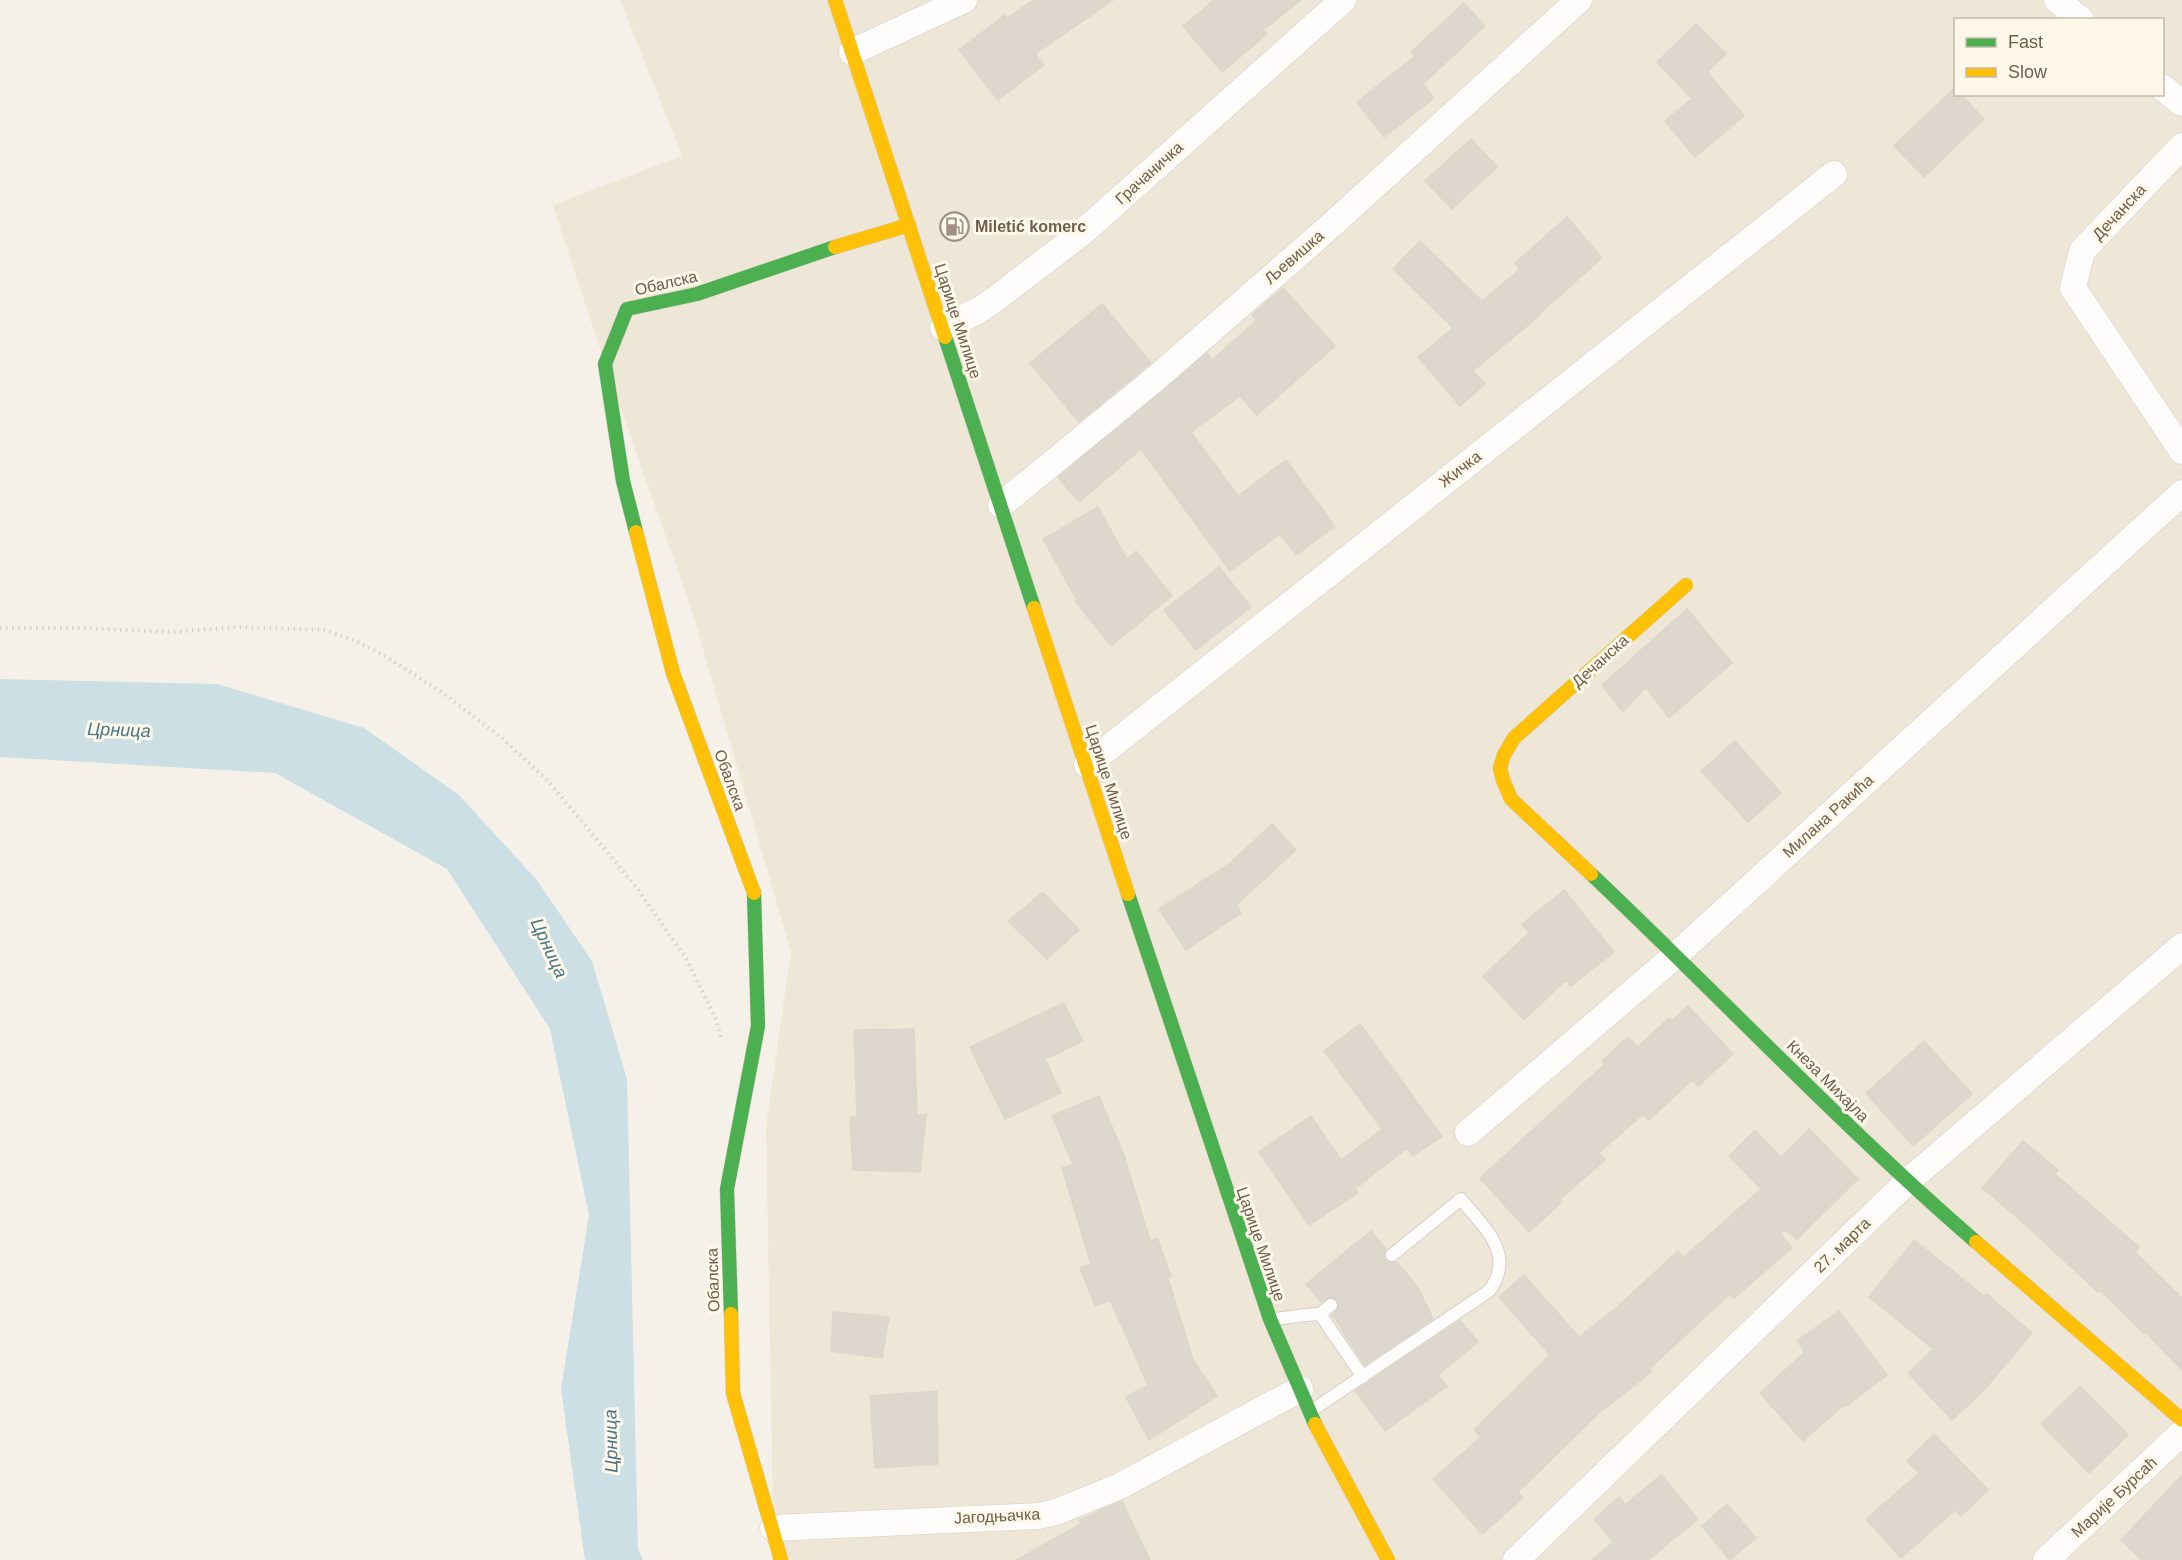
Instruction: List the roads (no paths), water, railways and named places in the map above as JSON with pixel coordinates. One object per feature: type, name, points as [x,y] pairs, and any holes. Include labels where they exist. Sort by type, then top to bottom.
[{"type":"street","name":"Царице Милице","points":[[835,0],[1087,765],[1180,1056],[1270,1319],[1305,1401],[1341,1475],[1388,1560]]},
{"type":"street","points":[[852,52],[963,0]]},
{"type":"street","name":"Грачаничка","points":[[943,328],[994,300],[1083,232],[1343,0]]},
{"type":"street","name":"Љевишка","points":[[1001,505],[1183,355],[1327,229],[1580,0]]},
{"type":"street","points":[[2057,0],[2079,18]]},
{"type":"street","points":[[2164,88],[2182,102]]},
{"type":"street","name":"Дечанска","points":[[2182,146],[2082,251],[2073,288],[2182,451]]},
{"type":"street","name":"Жичка","points":[[1087,765],[1834,174]]},
{"type":"street","name":"Обалска","points":[[781,1560],[733,1393],[727,1189],[758,1026],[755,897],[673,674],[623,481],[606,364],[627,309],[697,294],[909,225]]},
{"type":"street","name":"Милана Ракића","points":[[1468,1133],[1676,955],[2182,493]]},
{"type":"street","name":"Дечанска","points":[[1514,738],[1686,585]]},
{"type":"street","name":"Кнеза Михајла","points":[[1514,738],[1500,761],[1502,779],[1511,799],[1676,955],[1907,1182],[2182,1420]]},
{"type":"street","name":"27. марта","points":[[1516,1560],[1907,1182],[2182,946]]},
{"type":"street","name":"Јагодњачка","points":[[773,1528],[1038,1516],[1056,1512],[1120,1486],[1305,1401]]},
{"type":"street","name":"Марије Бурсаћ","points":[[2046,1560],[2182,1433]]},
{"type":"lane","points":[[1305,1401],[1363,1377],[1489,1291],[1500,1271],[1500,1258],[1492,1239],[1461,1199],[1392,1255]]},
{"type":"lane","points":[[1270,1319],[1320,1314],[1331,1305]]},
{"type":"lane","points":[[1320,1314],[1363,1377]]},
{"type":"water","name":"Црница","points":[[0,679],[217,684],[364,728],[459,795],[536,879],[592,961],[627,1079],[638,1549],[643,1560],[585,1560],[561,1389],[589,1215],[550,1029],[447,869],[275,773],[0,757]]},
{"type":"place","name":"Miletić komerc","points":[[954,226]]}]
